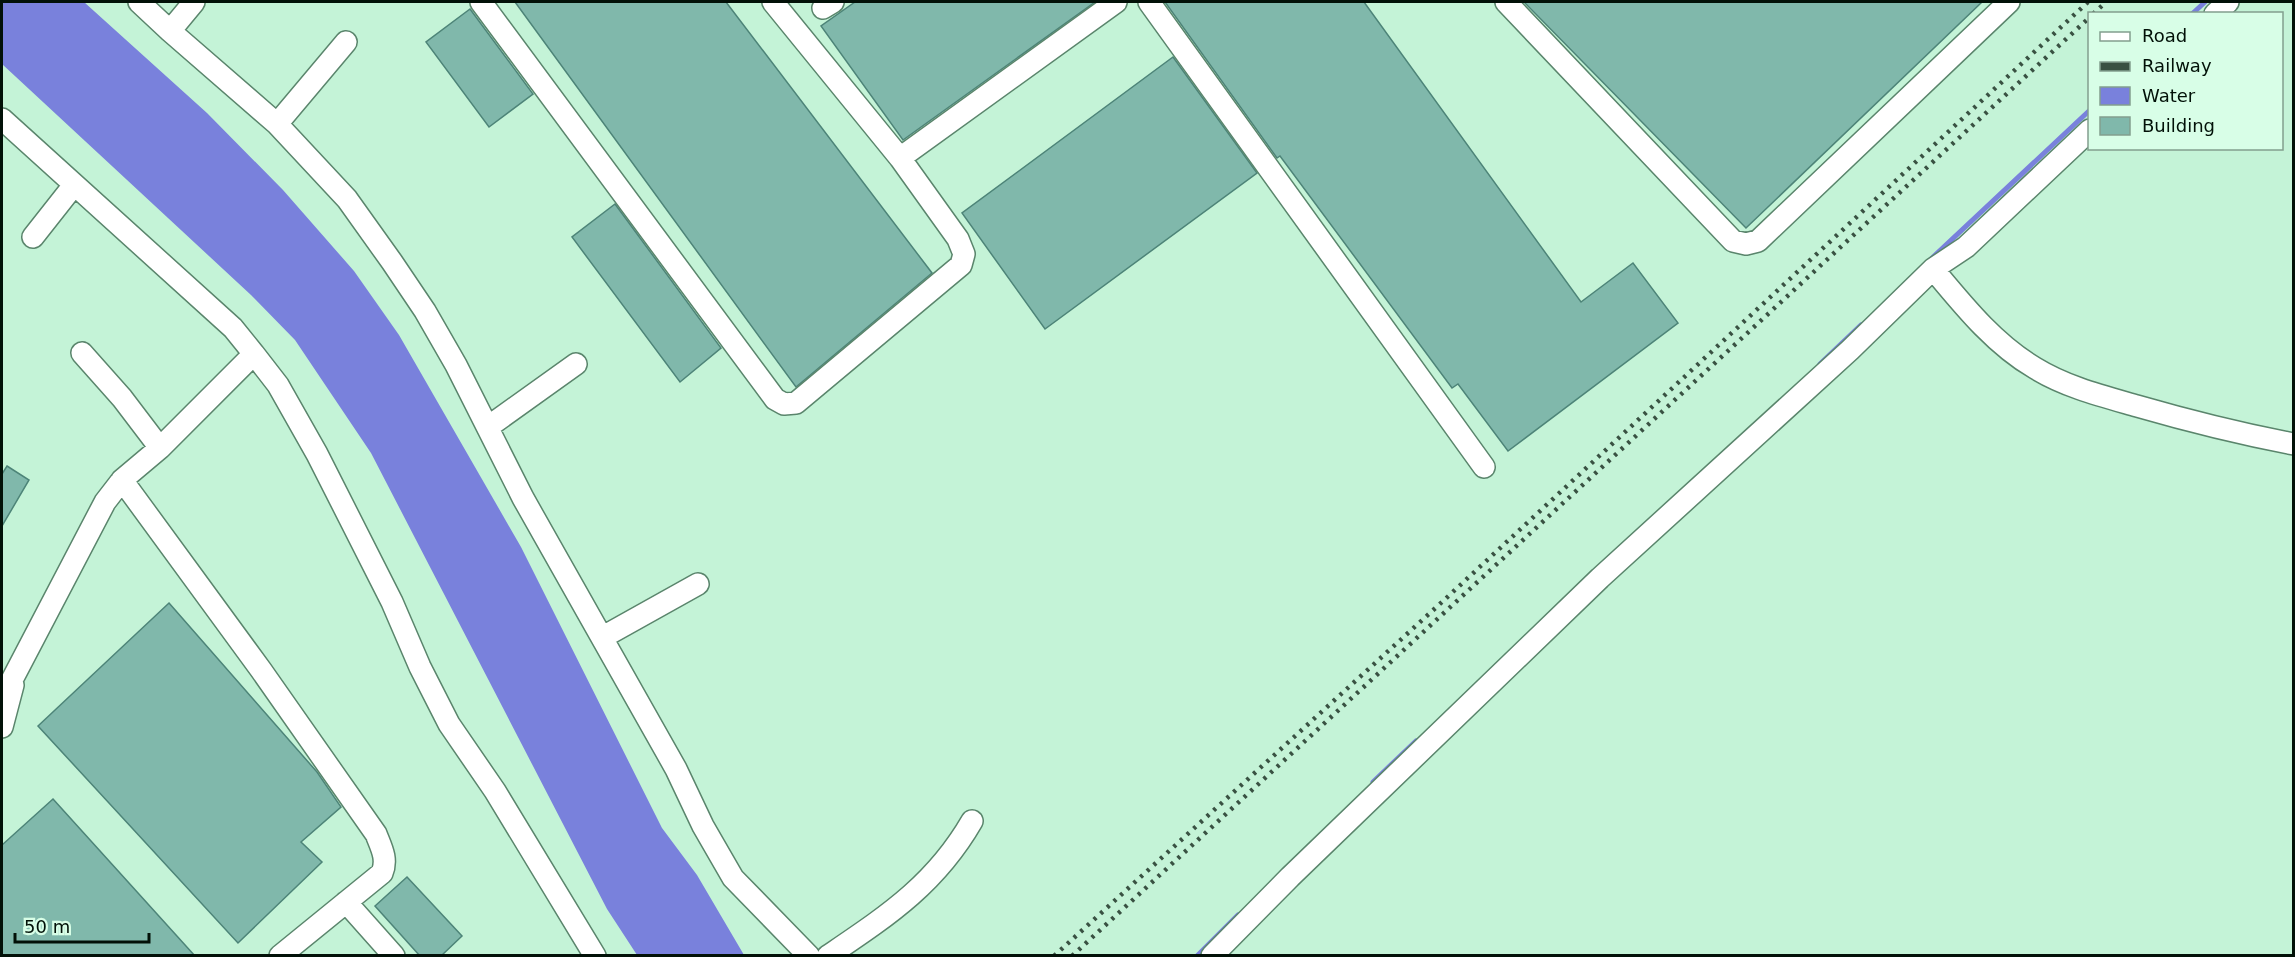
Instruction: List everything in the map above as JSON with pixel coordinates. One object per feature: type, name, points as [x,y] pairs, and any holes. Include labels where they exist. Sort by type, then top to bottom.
[{"type":"street","points":[[139,2],[277,124],[347,199],[392,262],[425,311],[456,365],[523,498],[676,768],[703,826],[733,878],[809,956]]},
{"type":"street","points":[[170,31],[194,2]]},
{"type":"street","points":[[481,2],[775,399],[784,404],[796,403],[962,265],[964,254],[958,239],[900,158],[773,2]]},
{"type":"street","points":[[900,158],[1116,2]]},
{"type":"street","points":[[1149,2],[1484,467]]},
{"type":"street","points":[[1506,2],[1733,241],[1746,244],[1758,241],[2009,2]]},
{"type":"street","points":[[277,124],[346,42]]},
{"type":"street","points":[[2,120],[233,328],[278,385],[392,602],[420,667],[449,724],[495,791],[595,956]]},
{"type":"street","points":[[1212,956],[1290,877],[1600,578],[1933,270],[1966,247],[2088,132]]},
{"type":"street","points":[[33,237],[75,185]]},
{"type":"street","points":[[1933,270],[1994,337],[2033,367],[2057,380],[2101,396],[2186,420],[2294,444]]},
{"type":"street","points":[[82,353],[122,398],[160,448]]},
{"type":"street","points":[[2,699],[105,502],[122,480],[160,448],[254,354]]},
{"type":"street","points":[[488,427],[576,364]]},
{"type":"street","points":[[122,480],[376,834],[385,865],[382,873],[291,952]]},
{"type":"street","points":[[603,637],[698,584]]},
{"type":"street","points":[[2,727],[20,665]]},
{"type":"street","points":[[828,956],[913,895],[957,846],[972,821]]},
{"type":"street","points":[[346,902],[394,956]]},
{"type":"water","points":[[2,2],[84,2],[207,113],[283,190],[354,271],[399,335],[521,547],[662,828],[697,875],[744,955],[637,955],[607,909],[371,453],[295,340],[251,295],[2,64]]},
{"type":"building","points":[[515,2],[726,2],[932,273],[796,387]]},
{"type":"building","points":[[855,2],[1095,2],[903,140],[821,26]]},
{"type":"building","points":[[1165,2],[1364,2],[1581,302],[1633,263],[1678,323],[1508,451],[1458,384],[1452,388],[1280,156],[1277,158]]},
{"type":"building","points":[[1524,2],[1982,2],[1746,228]]},
{"type":"building","points":[[470,9],[533,94],[489,127],[426,42]]},
{"type":"building","points":[[1173,57],[1257,173],[1045,329],[962,213]]},
{"type":"building","points":[[615,204],[721,348],[680,382],[572,237]]},
{"type":"building","points":[[7,466],[29,480],[2,526],[2,474]]},
{"type":"building","points":[[169,603],[317,772],[341,807],[301,842],[322,862],[238,943],[38,726]]},
{"type":"building","points":[[53,799],[195,956],[2,956],[2,845]]},
{"type":"building","points":[[407,877],[462,936],[441,956],[420,956],[375,906]]},
{"type":"waterway","points":[[2194,12],[2205,2]]},
{"type":"waterway","points":[[1931,259],[2088,112]]},
{"type":"waterway","points":[[1820,364],[1861,325]]},
{"type":"waterway","points":[[1373,782],[1416,741]]},
{"type":"waterway","points":[[1197,956],[1238,915]]},
{"type":"railway","points":[[1054,956],[1442,602],[2088,2]]},
{"type":"railway","points":[[2095,12],[2106,2]]},
{"type":"railway","points":[[1072,956],[2088,19]]}]
